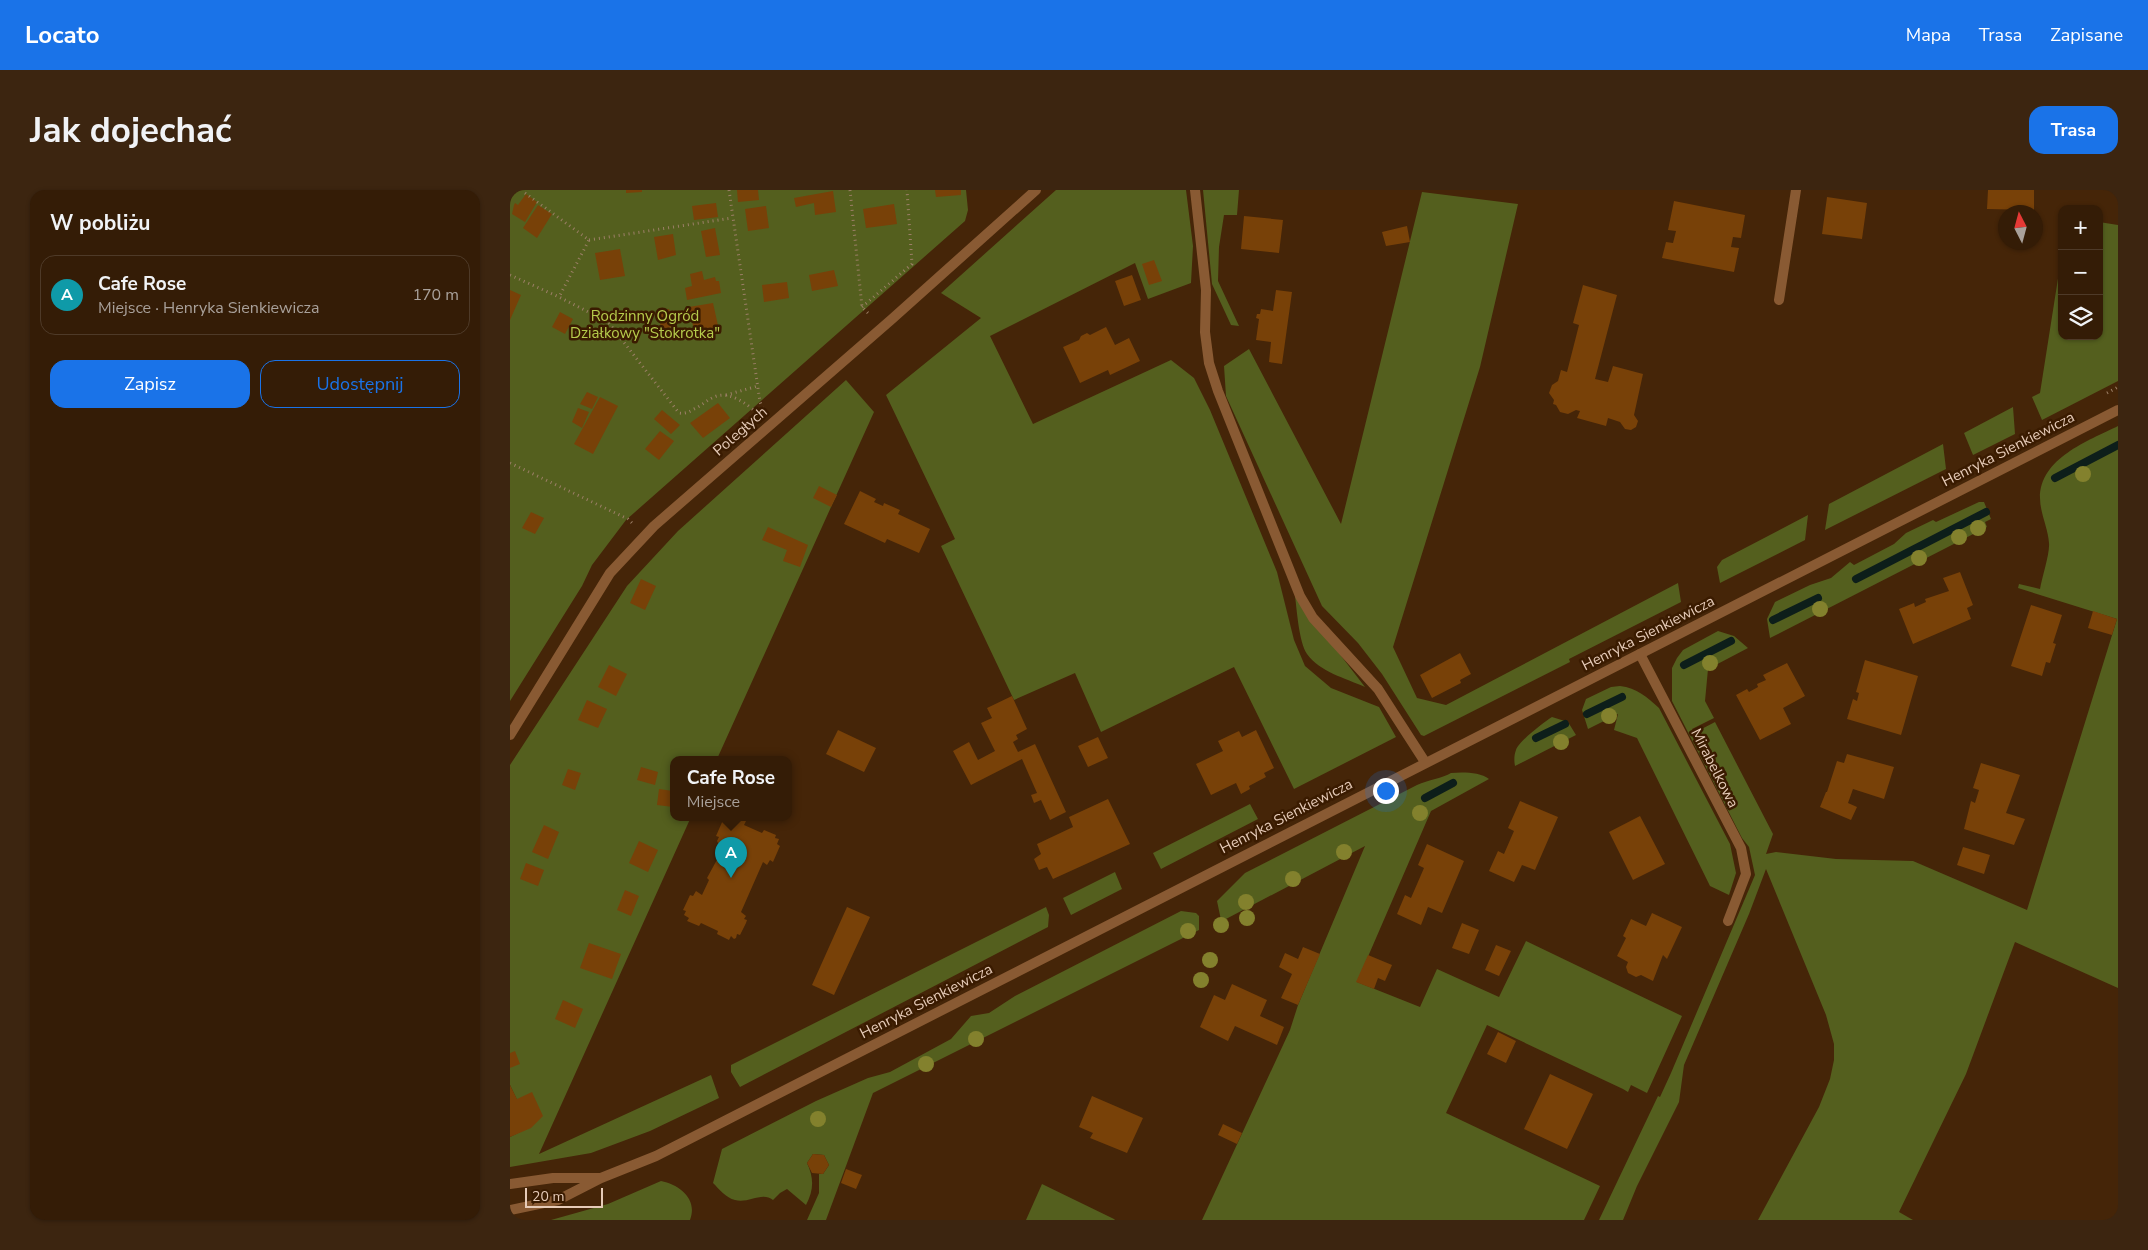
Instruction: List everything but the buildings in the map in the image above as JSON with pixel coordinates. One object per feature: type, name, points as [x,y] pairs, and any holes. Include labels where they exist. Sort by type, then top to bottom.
[{"type":"street","name":"Poległych","points":[[510,735],[610,573],[654,526],[892,319],[1036,190]]},
{"type":"street","points":[[1195,190],[1206,290],[1205,332],[1209,362],[1221,400],[1300,596],[1313,618],[1378,689],[1425,762]]},
{"type":"street","points":[[1779,300],[1796,190]]},
{"type":"street","name":"Henryka Sienkiewicza","points":[[510,1210],[558,1200],[601,1178],[656,1156],[2118,410]]},
{"type":"street","name":"Mirabelkowa","points":[[1640,654],[1741,848],[1746,874],[1728,921]]},
{"type":"street","name":"Henryka Sienkiewicza","points":[[510,1184],[553,1178],[601,1178]]},
{"type":"path","points":[[729,190],[758,386],[764,411]]},
{"type":"path","points":[[850,190],[862,306],[870,316]]},
{"type":"path","points":[[862,306],[912,264],[907,190]]},
{"type":"path","points":[[525,193],[590,240],[732,218]]},
{"type":"path","points":[[559,297],[590,240]]},
{"type":"path","points":[[510,275],[608,322],[679,413],[684,414],[716,396],[725,396],[758,386]]},
{"type":"path","points":[[725,396],[740,401],[759,415]]},
{"type":"path","points":[[510,463],[628,519],[632,523]]},
{"type":"green space","name":"Rodzinny Ogród Działkowy \"Stokrotka\"","points":[[510,190],[966,190],[968,210],[965,221],[626,520],[592,565],[582,586],[510,701]]},
{"type":"green space","points":[[1056,190],[1186,190],[1193,246],[1191,283],[1148,299],[1135,263],[990,336],[1033,424],[1171,360],[1194,378],[1210,410],[1277,572],[1294,640],[1305,666],[1331,688],[1379,707],[1396,737],[1294,789],[1234,667],[1101,732],[1075,673],[1014,700],[941,546],[955,539],[886,395],[981,318],[941,293]]},
{"type":"green space","points":[[1203,190],[1239,190],[1237,215],[1224,215],[1219,247],[1218,281],[1239,326],[1231,325],[1212,284]]},
{"type":"green space","points":[[1422,192],[1518,204],[1480,367],[1393,647],[1417,698],[1446,705],[1678,583],[1681,602],[1569,659],[1570,662],[1424,736],[1421,735],[1382,674],[1358,643],[1322,606],[1226,396],[1224,366],[1249,349],[1341,524]]},
{"type":"green space","points":[[2103,223],[2118,225],[2118,381],[2042,420],[2032,397],[2040,393],[2058,278],[2058,340],[2103,340]]},
{"type":"green space","points":[[846,380],[874,412],[718,756],[670,756],[670,821],[689,821],[539,1154],[711,1075],[719,1098],[650,1131],[591,1153],[510,1167],[510,1137],[530,1127],[510,1085],[510,765],[627,586],[678,531]]},
{"type":"green space","points":[[2013,407],[2015,434],[1973,455],[1964,433]]},
{"type":"green space","points":[[2118,426],[2118,988],[2015,942],[1966,1074],[1899,1212],[1913,1220],[1758,1220],[1819,1107],[1830,1079],[1834,1060],[1834,1044],[1826,1015],[1766,869],[1749,914],[1684,1065],[1679,1102],[1637,1186],[1623,1220],[1599,1220],[1658,1096],[1660,1097],[1671,1073],[1755,875],[1749,847],[1742,838],[1672,701],[1672,668],[1677,658],[1683,650],[1718,631],[1734,636],[1748,648],[1708,669],[1705,701],[1714,718],[1692,729],[1694,733],[1715,722],[1773,834],[1766,854],[1776,852],[1836,859],[1913,861],[2027,910],[2117,619],[2018,588],[2019,584],[2040,589],[2049,543],[2040,498],[2042,484],[2048,472],[2057,462],[2080,445]]},
{"type":"green space","points":[[1943,444],[1946,469],[1825,530],[1829,504]]},
{"type":"green space","points":[[1979,502],[1984,502],[1991,519],[1985,522],[1987,527],[1770,638],[1767,619],[1775,602],[1810,585],[1831,578],[1850,562],[1854,565],[1894,544],[1906,533],[1933,520],[1936,522]]},
{"type":"green space","points":[[1808,515],[1805,540],[1720,583],[1717,567],[1722,560]]},
{"type":"green space","points":[[1295,596],[1365,687],[1326,670],[1307,654],[1300,634]]},
{"type":"green space","points":[[1620,686],[1637,691],[1659,708],[1730,844],[1736,873],[1729,895],[1710,886],[1637,738],[1614,730],[1618,714],[1588,729],[1582,710],[1586,699],[1611,687]]},
{"type":"green space","points":[[1552,717],[1568,722],[1576,735],[1515,766],[1516,750],[1521,742]]},
{"type":"green space","points":[[1451,773],[1476,774],[1489,779],[1431,811],[1357,982],[1420,1007],[1437,969],[1499,997],[1526,941],[1682,1016],[1647,1093],[1631,1085],[1628,1092],[1487,1025],[1446,1113],[1600,1186],[1584,1220],[1202,1220],[1290,1030],[1298,1005],[1365,846],[1226,919],[1221,920],[1217,901],[1245,873],[1417,785]]},
{"type":"green space","points":[[1250,804],[1258,819],[1161,869],[1153,853]]},
{"type":"green space","points":[[1115,872],[1122,889],[1071,915],[1063,898]]},
{"type":"green space","points":[[1046,907],[1049,915],[1048,927],[740,1087],[731,1072],[731,1065]]},
{"type":"green space","points":[[1181,911],[1196,913],[1199,916],[1199,930],[873,1093],[826,1220],[807,1220],[819,1193],[819,1174],[823,1174],[829,1165],[824,1155],[813,1154],[807,1163],[812,1184],[811,1194],[806,1205],[787,1189],[773,1200],[760,1197],[740,1201],[735,1200],[726,1195],[713,1183],[722,1149],[816,1101],[868,1078],[890,1072],[951,1039],[971,1016],[989,1013],[1015,996]]},
{"type":"green space","points":[[661,1181],[675,1186],[686,1194],[692,1206],[690,1220],[551,1220],[608,1204]]},
{"type":"green space","points":[[1042,1184],[1114,1219],[1115,1220],[1026,1220]]},
{"type":"waterway","points":[[2055,478],[2118,445]]},
{"type":"waterway","points":[[1856,579],[1986,512]]},
{"type":"waterway","points":[[1773,620],[1818,598]]},
{"type":"waterway","points":[[1684,665],[1731,641]]},
{"type":"waterway","points":[[1587,714],[1622,697]]},
{"type":"waterway","points":[[1536,738],[1565,724]]},
{"type":"waterway","points":[[1425,798],[1453,783]]},
{"type":"place","name":"Cafe Rose","points":[[731,878]]}]
